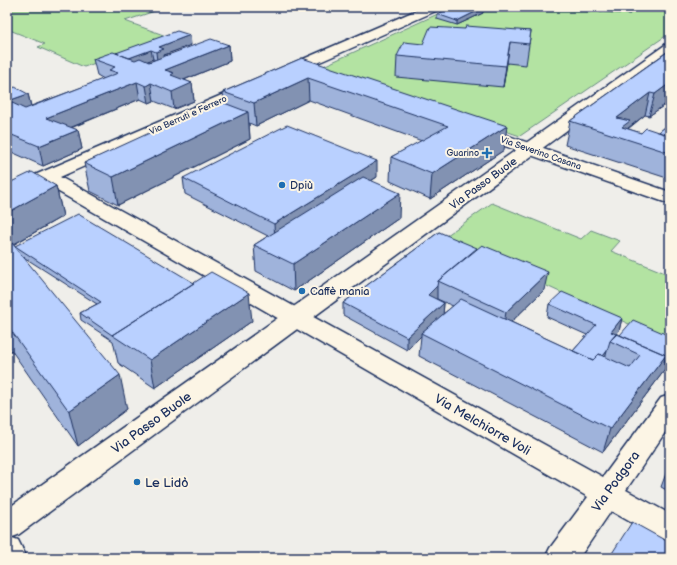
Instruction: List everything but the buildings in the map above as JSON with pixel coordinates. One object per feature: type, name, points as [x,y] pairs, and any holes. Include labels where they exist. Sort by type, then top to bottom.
[{"type":"street","name":"Via Berruti e Ferrero","points":[[7,194],[434,7]]},
{"type":"street","name":"Via Passo Buole","points":[[7,526],[530,149],[668,52]]},
{"type":"street","points":[[299,66],[316,73]]},
{"type":"street","name":"Via Severino Casana","points":[[465,126],[670,198]]},
{"type":"street","points":[[46,177],[296,318]]},
{"type":"street","name":"Via Melchiorre Voli","points":[[296,318],[670,529]]},
{"type":"street","name":"Via Podgora","points":[[561,558],[670,405]]},
{"type":"street","points":[[7,550],[11,558]]},
{"type":"green space","points":[[7,7],[167,7],[125,21],[169,37],[84,67],[38,47],[45,44],[7,29]]},
{"type":"green space","points":[[453,7],[670,7],[670,33],[520,136],[319,68]]},
{"type":"green space","points":[[492,203],[581,239],[591,230],[620,241],[611,251],[670,275],[670,343],[443,238]]},
{"type":"place","name":"Guarino","points":[[487,153]]},
{"type":"place","name":"Dpiù","points":[[282,185]]},
{"type":"place","name":"Caffè mania","points":[[302,291]]},
{"type":"place","name":"Le Lidò","points":[[137,482]]}]
